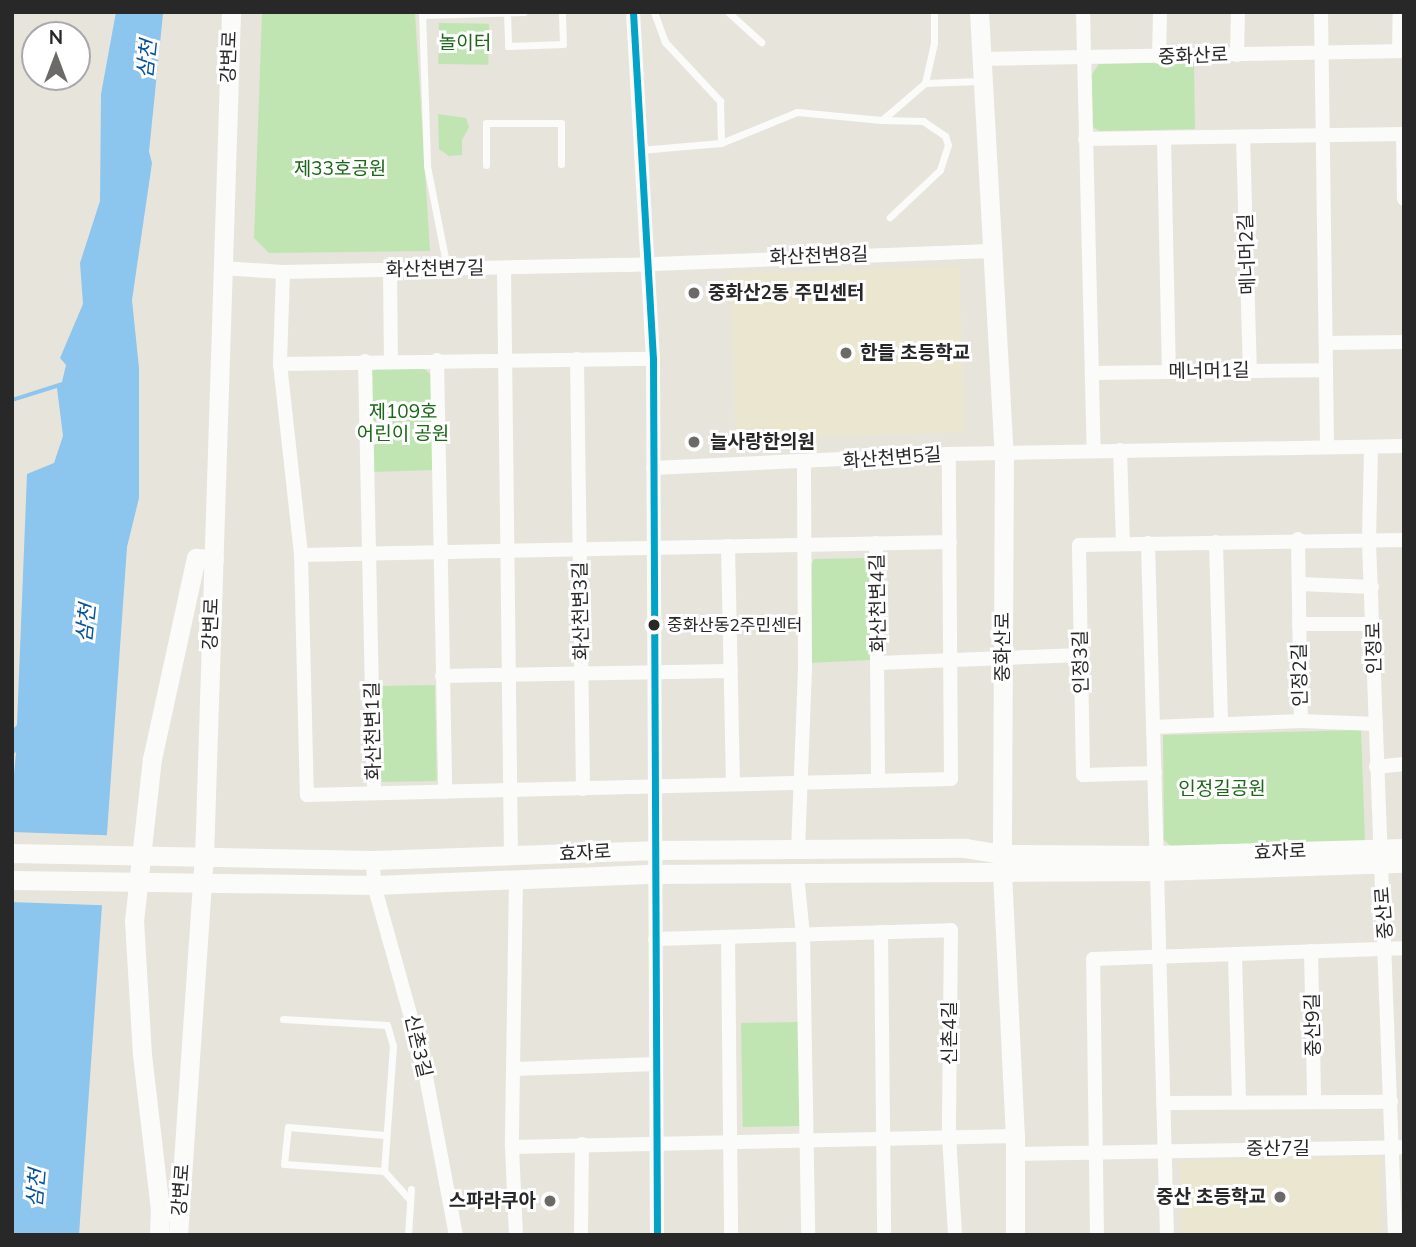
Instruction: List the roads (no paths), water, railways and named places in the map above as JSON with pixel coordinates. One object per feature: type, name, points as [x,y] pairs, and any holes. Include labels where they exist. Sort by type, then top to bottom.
[{"type":"street","name":"강변로","points":[[178,1235],[170,1211],[214,558],[230,12]]},
{"type":"street","points":[[634,12],[639,150],[653,359],[654,1141],[657,1229]]},
{"type":"street","name":"중화산로","points":[[979,12],[1004,455],[1002,863],[1015,1145],[1015,1235]]},
{"type":"street","points":[[1083,12],[1094,451]]},
{"type":"street","points":[[1159,57],[1160,12]]},
{"type":"street","points":[[1237,55],[1238,12]]},
{"type":"street","points":[[1321,12],[1327,447]]},
{"type":"street","points":[[1400,12],[1401,51]]},
{"type":"street","name":"중화산로","points":[[981,59],[1401,51]]},
{"type":"street","points":[[1085,139],[1403,134],[1404,199]]},
{"type":"street","name":"메너머2길","points":[[1243,137],[1250,371]]},
{"type":"street","points":[[1164,138],[1169,372]]},
{"type":"street","name":"화산천변8길","points":[[647,261],[991,251]]},
{"type":"street","name":"화산천변7길","points":[[222,268],[284,272],[504,268],[647,261]]},
{"type":"street","points":[[504,268],[511,856]]},
{"type":"street","points":[[390,270],[391,360]]},
{"type":"street","points":[[284,272],[280,364],[301,555]]},
{"type":"street","points":[[1325,343],[1404,342]]},
{"type":"street","name":"화산천변3길","points":[[577,359],[582,673]]},
{"type":"street","points":[[280,364],[391,360],[653,359]]},
{"type":"street","points":[[437,360],[445,792]]},
{"type":"street","points":[[365,361],[370,554]]},
{"type":"street","name":"메너머1길","points":[[1092,373],[1326,370]]},
{"type":"street","points":[[1004,455],[1120,450],[1404,446]]},
{"type":"street","name":"인정로","points":[[1371,447],[1369,543],[1374,624],[1380,856]]},
{"type":"street","points":[[1120,450],[1124,544]]},
{"type":"street","points":[[949,454],[950,660]]},
{"type":"street","name":"화산천변5길","points":[[653,468],[804,464],[949,454],[1004,455]]},
{"type":"street","points":[[798,851],[798,780],[805,670],[804,464]]},
{"type":"street","points":[[1298,539],[1299,627],[1374,624]]},
{"type":"street","name":"인정3길","points":[[1155,773],[1083,775],[1079,545],[1298,539],[1369,543],[1404,540]]},
{"type":"street","name":"화산천변4길","points":[[652,548],[950,542]]},
{"type":"street","points":[[1216,542],[1221,724]]},
{"type":"street","name":"화산천변4길","points":[[876,543],[878,780]]},
{"type":"street","points":[[1148,543],[1167,1235]]},
{"type":"street","points":[[728,546],[733,781]]},
{"type":"street","name":"화산천변3길","points":[[301,555],[652,548]]},
{"type":"street","name":"화산천변1길","points":[[370,554],[374,793]]},
{"type":"street","name":"화산천변1길","points":[[301,555],[307,795],[583,789],[733,781],[951,779],[950,660]]},
{"type":"street","points":[[159,1235],[170,1211],[142,1055],[134,921],[152,759],[196,558],[214,558]]},
{"type":"street","points":[[1299,584],[1372,587]]},
{"type":"street","name":"인정2길","points":[[1299,627],[1301,721]]},
{"type":"street","points":[[879,663],[1081,655]]},
{"type":"street","points":[[442,676],[731,671]]},
{"type":"street","points":[[582,673],[583,789]]},
{"type":"street","name":"인정2길","points":[[1153,727],[1301,721],[1376,724]]},
{"type":"street","points":[[1376,767],[1404,764]]},
{"type":"street","name":"효자로","points":[[12,853],[373,860],[653,850],[965,848],[1002,863]]},
{"type":"street","name":"효자로","points":[[12,880],[374,885],[653,874],[797,874],[1002,863],[1157,863],[1380,856],[1404,848]]},
{"type":"street","name":"효자로","points":[[1380,856],[1404,863]]},
{"type":"street","name":"중산로","points":[[1380,856],[1387,949],[1391,1102],[1398,1147],[1395,1235]]},
{"type":"street","name":"신촌3길","points":[[373,860],[374,885],[423,1061],[456,1235]]},
{"type":"street","points":[[797,874],[803,934],[803,1139],[808,1232]]},
{"type":"street","points":[[516,879],[512,1147],[516,1235]]},
{"type":"street","name":"신촌4길","points":[[881,932],[951,930],[949,1136],[955,1232]]},
{"type":"street","points":[[655,939],[881,932],[884,1235]]},
{"type":"street","points":[[728,937],[731,1231]]},
{"type":"street","points":[[1097,1235],[1093,959],[1404,948]]},
{"type":"street","name":"중산9길","points":[[1311,951],[1314,1100]]},
{"type":"street","points":[[1236,956],[1239,1102]]},
{"type":"street","points":[[515,1069],[656,1064]]},
{"type":"street","points":[[1163,1103],[1314,1100],[1391,1102]]},
{"type":"street","points":[[512,1147],[728,1139],[949,1136],[1015,1145]]},
{"type":"street","points":[[580,1230],[582,1144]]},
{"type":"street","name":"중산7길","points":[[1015,1145],[1096,1152],[1398,1147]]},
{"type":"lane","points":[[447,269],[427,166],[422,14],[524,12]]},
{"type":"lane","points":[[508,13],[508,46],[563,44],[562,12]]},
{"type":"lane","points":[[654,12],[665,42],[720,101],[721,143]]},
{"type":"lane","points":[[728,12],[761,42]]},
{"type":"lane","points":[[882,120],[925,83],[934,43],[934,12]]},
{"type":"lane","points":[[925,83],[981,81]]},
{"type":"lane","points":[[639,150],[721,143],[797,112],[923,121],[945,136],[948,145],[940,170],[890,217]]},
{"type":"lane","points":[[486,165],[486,123],[561,122],[561,164]]},
{"type":"lane","points":[[284,1019],[387,1025],[393,1045],[384,1171],[410,1200]]},
{"type":"lane","points":[[384,1171],[284,1164],[288,1127],[385,1135]]},
{"type":"lane","points":[[408,1235],[411,1189]]},
{"type":"water","points":[[116,12],[163,12],[133,90],[152,163],[132,300],[139,368],[139,498],[127,547],[79,1235],[12,1235],[12,797],[16,752],[12,755],[12,730],[17,725],[27,474],[54,463],[63,436],[57,388],[12,402],[12,398],[62,382],[66,365],[60,358],[83,304],[80,263],[100,201],[101,94]]},
{"type":"waterway","name":"삼천","points":[[137,151],[151,12]]},
{"type":"place","name":"중화산2동 주민센터","points":[[694,293]]},
{"type":"place","name":"한들 초등학교","points":[[846,353]]},
{"type":"place","name":"늘사랑한의원","points":[[694,442]]},
{"type":"place","name":"중화산동2주민센터","points":[[654,625]]},
{"type":"place","name":"중산 초등학교","points":[[1280,1197]]},
{"type":"place","name":"스파라쿠아","points":[[550,1201]]},
{"type":"park label","name":"놀이터","points":[[465,43]]},
{"type":"park label","name":"제33호공원","points":[[340,169]]},
{"type":"park label","name":"제109호 어린이 공원","points":[[403,423]]},
{"type":"park label","name":"인정길공원","points":[[1222,789]]}]
